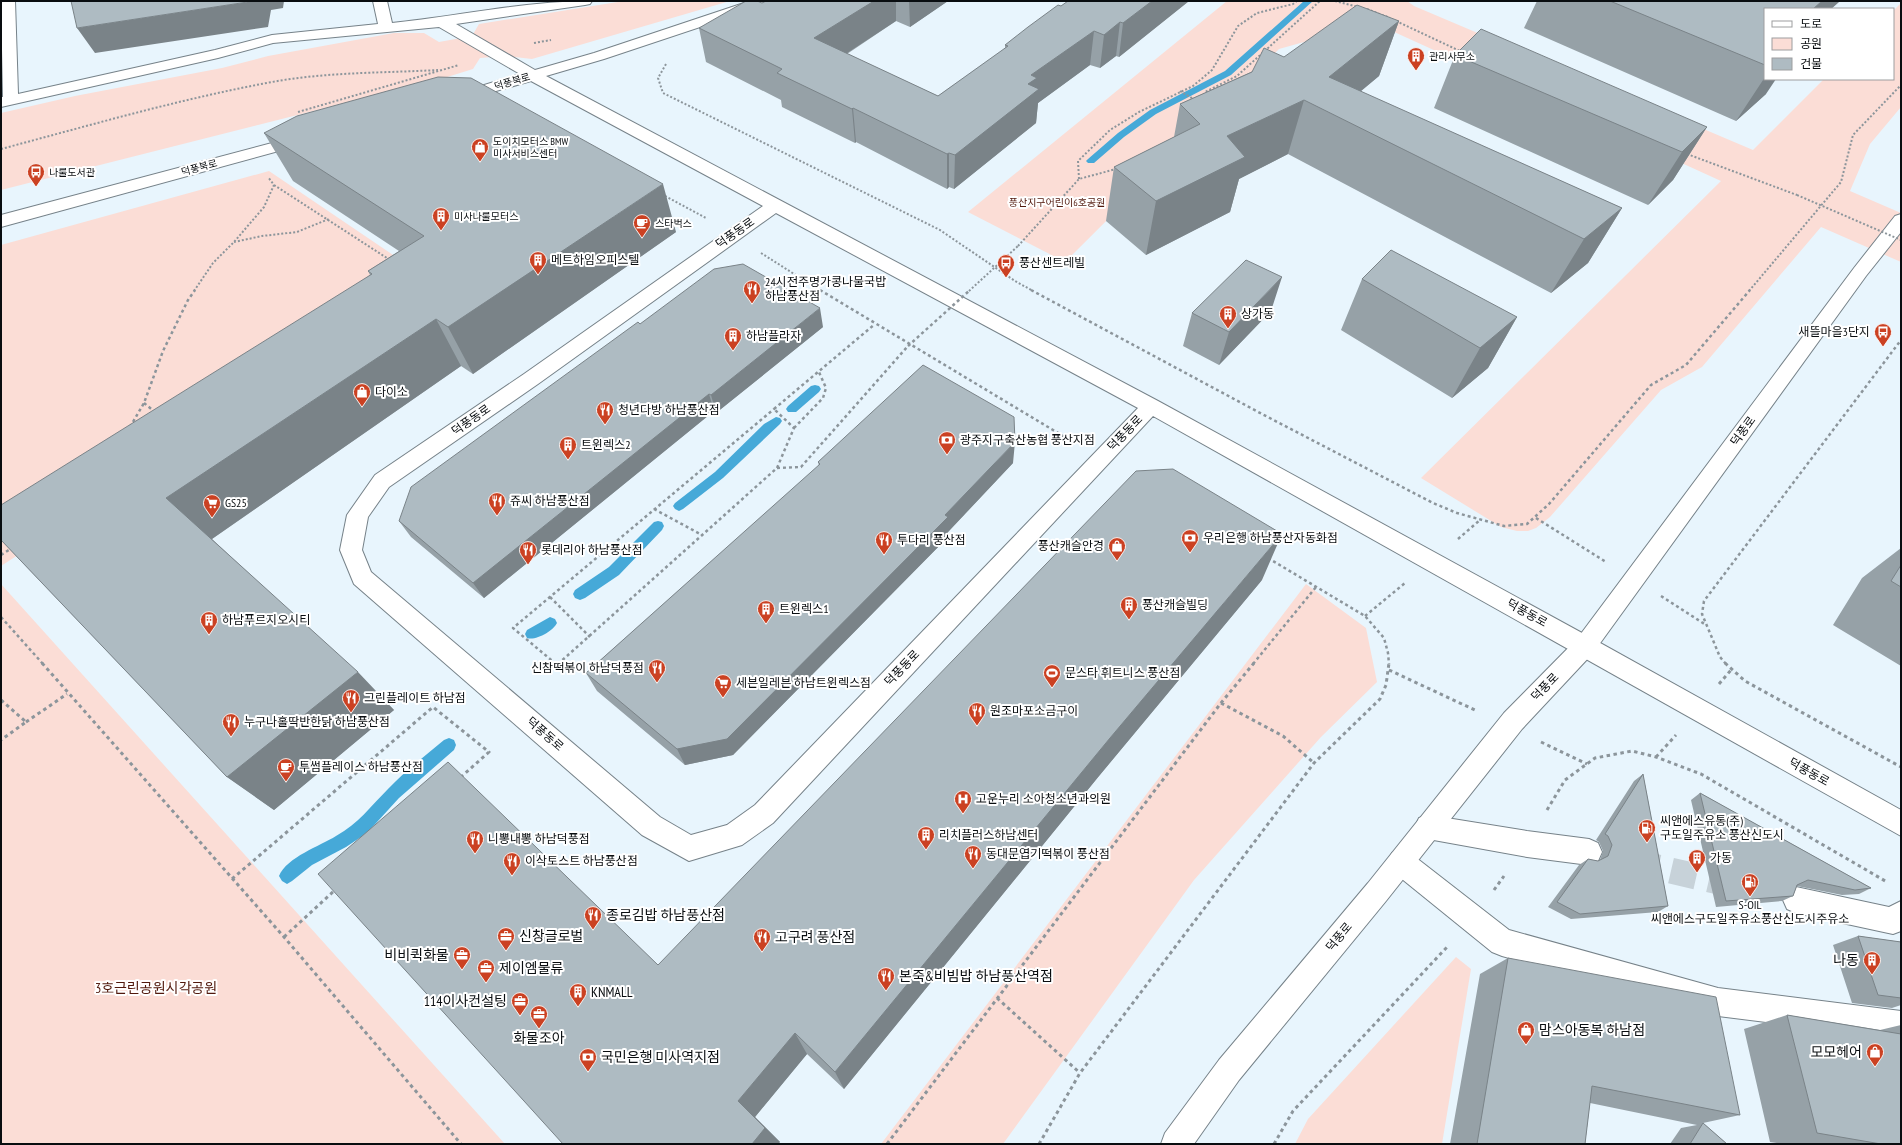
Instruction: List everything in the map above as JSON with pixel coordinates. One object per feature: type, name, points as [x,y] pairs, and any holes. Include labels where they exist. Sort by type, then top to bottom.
[{"type":"street","points":[[8,1],[6,100],[218,54],[272,39],[442,22],[585,1]]},
{"type":"street","points":[[380,1],[386,28]]},
{"type":"street","name":"덕풍북로","points":[[448,100],[599,56],[764,1]]},
{"type":"street","name":"덕풍동로","points":[[442,22],[532,75],[1151,406],[1585,646],[1901,824]]},
{"type":"street","name":"덕풍북로","points":[[1,221],[317,136]]},
{"type":"street","name":"덕풍동로","points":[[775,205],[531,378],[382,481],[358,515],[351,550],[362,578],[651,826],[689,848],[733,836],[764,814],[1151,406]]},
{"type":"street","name":"덕풍로","points":[[1176,1144],[1229,1070],[1401,862],[1513,721],[1585,646],[1860,272],[1901,220]]},
{"type":"street","points":[[1428,827],[1527,844],[1589,852]]},
{"type":"street","points":[[1401,862],[1502,942],[1718,1002],[1901,1024]]},
{"type":"street","points":[[1796,900],[1893,921],[1901,914]]},
{"type":"path","points":[[1079,179],[1078,162],[1110,130],[1139,112],[1193,86],[1212,70],[1238,26],[1257,12],[1293,4],[1296,1]]},
{"type":"path","points":[[1204,98],[1205,92],[1237,76],[1320,1]]},
{"type":"path","points":[[1335,1],[1375,11],[1468,54]]},
{"type":"path","points":[[293,113],[495,53],[556,38]]},
{"type":"path","points":[[1,149],[183,101],[273,82],[328,76],[444,69]]},
{"type":"path","points":[[658,78],[663,93],[940,230],[1015,280],[1262,414],[1433,503],[1457,513],[1504,526],[1527,524],[1536,518],[1651,385],[1686,365],[1841,182],[1853,136],[1901,85]]},
{"type":"path","points":[[1180,91],[1197,101]]},
{"type":"path","points":[[1681,152],[1797,195],[1901,240]]},
{"type":"path","points":[[777,468],[801,468],[908,346],[1018,246],[1079,179],[1122,168]]},
{"type":"path","points":[[268,176],[274,185],[394,262]]},
{"type":"path","points":[[127,432],[144,403],[163,351],[188,300],[213,263],[234,242],[264,207],[274,185]]},
{"type":"path","points":[[662,194],[704,216],[875,324],[1101,458]]},
{"type":"path","points":[[234,242],[262,236],[297,232],[329,220]]},
{"type":"path","points":[[818,370],[826,388],[823,398],[794,428],[777,468],[557,665],[513,628],[818,370],[875,324]]},
{"type":"path","points":[[1901,340],[1704,601],[1702,614],[1720,657],[1731,670],[1745,681],[1901,767]]},
{"type":"path","points":[[144,403],[160,416]]},
{"type":"path","points":[[773,408],[794,428]]},
{"type":"path","points":[[654,509],[702,535]]},
{"type":"path","points":[[1,555],[14,546]]},
{"type":"path","points":[[1039,1144],[1080,1073],[1314,763],[1380,699],[1389,670],[1384,638],[1376,627],[1365,616],[1262,555]]},
{"type":"path","points":[[887,1144],[1221,703],[1316,587]]},
{"type":"path","points":[[550,597],[590,637]]},
{"type":"path","points":[[1,617],[67,694],[284,937],[461,1144]]},
{"type":"path","points":[[1,740],[67,694]]},
{"type":"path","points":[[1,700],[26,722]]},
{"type":"path","points":[[1221,703],[1283,736],[1314,763]]},
{"type":"path","points":[[232,879],[433,708],[489,752],[460,779]]},
{"type":"path","points":[[1587,764],[1595,758],[1632,751],[1656,757],[1701,774],[1894,886]]},
{"type":"path","points":[[284,937],[336,889]]},
{"type":"path","points":[[1274,1144],[1293,1111],[1454,939]]},
{"type":"path","points":[[997,998],[1080,1073]]},
{"type":"green space","points":[[624,1],[730,1],[532,59],[505,56],[480,58],[473,69],[444,78],[1,190],[1,113],[75,96],[222,68],[268,56],[394,33],[424,33],[439,42],[472,36],[479,24]]},
{"type":"green space","name":"풍산지구어린이6호공원","points":[[1227,1],[1407,1],[1414,6],[1753,150],[1823,80],[1894,80],[1894,10],[1901,3],[1901,107],[1870,144],[1850,191],[1901,213],[1901,262],[1821,227],[1702,367],[1661,390],[1550,517],[1536,528],[1528,531],[1517,531],[1501,527],[1421,478],[1721,181],[1392,31],[1361,26],[1279,49],[1065,262],[968,212]]},
{"type":"green space","points":[[269,171],[436,284],[1,566],[1,245]]},
{"type":"green space","name":"3호근린공원시각공원","points":[[1,584],[505,1144],[1,1144]]},
{"type":"green space","points":[[1306,584],[1366,628],[1377,682],[1321,737],[1194,880],[1003,1144],[881,1144]]},
{"type":"green space","points":[[1456,957],[1471,969],[1442,1144],[1295,1144],[1308,1119]]},
{"type":"building","points":[[71,1],[254,1],[77,28]]},
{"type":"building","points":[[746,1],[757,1],[762,3],[766,1],[874,1],[814,38],[938,96],[1008,46],[1005,45],[1058,5],[1061,6],[1068,1],[1152,1],[1123,23],[1120,22],[1104,35],[1094,31],[1031,75],[1037,78],[1028,84],[1039,89],[955,155],[949,153],[947,154],[777,73],[782,69],[699,28]]},
{"type":"building","points":[[1610,1],[1822,1],[1814,8],[1764,8],[1764,65]]},
{"type":"building","points":[[1357,5],[1399,21],[1329,77],[1622,208],[1584,239],[1304,100],[1227,136],[1245,157],[1156,201],[1114,167],[1200,124],[1180,104],[1252,72],[1264,48],[1284,57]]},
{"type":"building","points":[[1481,29],[1707,127],[1682,152],[1455,55]]},
{"type":"building","points":[[438,77],[471,78],[663,184],[448,327],[436,319],[166,498],[358,672],[227,777],[1,540],[1,505],[372,274],[368,271],[424,236],[264,133],[297,116]]},
{"type":"building","points":[[1391,250],[1517,317],[1480,348],[1362,279]]},
{"type":"building","points":[[1246,260],[1282,277],[1229,332],[1192,313]]},
{"type":"building","points":[[743,264],[820,308],[711,395],[709,394],[473,583],[399,521],[411,487],[638,322],[640,324],[714,269]]},
{"type":"building","points":[[923,365],[1014,417],[1015,442],[945,515],[948,517],[727,739],[677,749],[586,673],[820,464],[818,462]]},
{"type":"building","points":[[1173,469],[1282,534],[1110,738],[835,1072],[795,1033],[738,1101],[765,1128],[752,1144],[563,1144],[318,874],[448,762],[658,965],[1136,471]]},
{"type":"building","points":[[1901,565],[1901,587],[1891,581]]},
{"type":"building","points":[[1643,774],[1668,906],[1580,914],[1557,902],[1588,859],[1598,861],[1608,856],[1612,845],[1608,836],[1605,834]]},
{"type":"building","points":[[1700,793],[1871,888],[1855,890],[1808,880],[1797,885],[1793,896],[1726,901]]},
{"type":"building","points":[[1858,936],[1901,942],[1901,998],[1878,995]]},
{"type":"building","points":[[1508,958],[1716,997],[1740,1115],[1592,1086],[1585,1144],[1477,1144]]},
{"type":"building","points":[[1787,1015],[1901,1034],[1901,1144],[1881,1144],[1817,1133]]},
{"type":"building","points":[[1703,1123],[1727,1144],[1690,1144]]},
{"type":"waterway","points":[[1091,161],[1121,135],[1153,112],[1228,73],[1309,1]]},
{"type":"waterway","points":[[792,409],[815,389]]},
{"type":"waterway","points":[[679,506],[734,462],[776,421]]},
{"type":"waterway","points":[[580,594],[614,571],[658,526]]},
{"type":"waterway","points":[[532,634],[550,623]]},
{"type":"waterway","points":[[287,876],[307,860],[341,842],[362,828],[394,793],[449,745]]},
{"type":"tunnel","points":[[1633,862],[1738,886]]},
{"type":"place","name":"관리사무소","points":[[1416,71]]},
{"type":"place","name":"도이치모터스 BMW 미사서비스센터","points":[[480,162]]},
{"type":"place","name":"나룰도서관","points":[[36,187]]},
{"type":"place","name":"미사나룰모터스","points":[[441,231]]},
{"type":"place","name":"스타벅스","points":[[642,238]]},
{"type":"place","name":"메트하임오피스텔","points":[[538,275]]},
{"type":"place","name":"풍산센트레빌","points":[[1006,278]]},
{"type":"place","name":"24시전주명가콩나물국밥 하남풍산점","points":[[752,304]]},
{"type":"place","name":"상가동","points":[[1228,329]]},
{"type":"place","name":"새뜰마을3단지","points":[[1883,347]]},
{"type":"place","name":"하남플라자","points":[[733,351]]},
{"type":"place","name":"다이소","points":[[362,407]]},
{"type":"place","name":"청년다방 하남풍산점","points":[[605,425]]},
{"type":"place","name":"광주지구축산농협 풍산지점","points":[[947,455]]},
{"type":"place","name":"트윈렉스2","points":[[568,460]]},
{"type":"place","name":"쥬씨 하남풍산점","points":[[497,516]]},
{"type":"place","name":"GS25","points":[[212,518]]},
{"type":"place","name":"우리은행 하남풍산자동화점","points":[[1190,553]]},
{"type":"place","name":"투다리 풍산점","points":[[884,555]]},
{"type":"place","name":"풍산캐슬안경","points":[[1117,561]]},
{"type":"place","name":"롯데리아 하남풍산점","points":[[528,565]]},
{"type":"place","name":"풍산캐슬빌딩","points":[[1129,620]]},
{"type":"place","name":"트윈렉스1","points":[[766,624]]},
{"type":"place","name":"하남푸르지오시티","points":[[209,635]]},
{"type":"place","name":"신참떡볶이 하남덕풍점","points":[[657,683]]},
{"type":"place","name":"문스타 휘트니스 풍산점","points":[[1052,688]]},
{"type":"place","name":"세븐일레븐 하남트윈렉스점","points":[[723,698]]},
{"type":"place","name":"그린플레이트 하남점","points":[[351,713]]},
{"type":"place","name":"원조마포소금구이","points":[[977,726]]},
{"type":"place","name":"누구나홀딱반한닭 하남풍산점","points":[[231,737]]},
{"type":"place","name":"투썸플레이스 하남풍산점","points":[[286,782]]},
{"type":"place","name":"고운누리 소아청소년과의원","points":[[963,814]]},
{"type":"place","name":"씨앤에스유통(주) 구도일주유소 풍산신도시","points":[[1647,843]]},
{"type":"place","name":"리치플러스하남센터","points":[[926,850]]},
{"type":"place","name":"니뽕내뽕 하남덕풍점","points":[[475,854]]},
{"type":"place","name":"동대문엽기떡볶이 풍산점","points":[[973,869]]},
{"type":"place","name":"가동","points":[[1697,873]]},
{"type":"place","name":"이삭토스트 하남풍산점","points":[[512,876]]},
{"type":"place","name":"S-OIL 씨앤에스구도일주유소풍산신도시주유소","points":[[1750,897]]},
{"type":"place","name":"종로김밥 하남풍산점","points":[[593,930]]},
{"type":"place","name":"신창글로벌","points":[[506,951]]},
{"type":"place","name":"고구려 풍산점","points":[[762,952]]},
{"type":"place","name":"비비퀵화물","points":[[462,970]]},
{"type":"place","name":"나동","points":[[1872,975]]},
{"type":"place","name":"제이엠물류","points":[[486,983]]},
{"type":"place","name":"본죽&비빔밥 하남풍산역점","points":[[886,991]]},
{"type":"place","name":"KNMALL","points":[[578,1007]]},
{"type":"place","name":"114이사컨설팅","points":[[520,1016]]},
{"type":"place","name":"화물조아","points":[[539,1029]]},
{"type":"place","name":"맘스아동복 하남점","points":[[1526,1045]]},
{"type":"place","name":"모모헤어","points":[[1875,1067]]},
{"type":"place","name":"국민은행 미사역지점","points":[[588,1072]]}]
